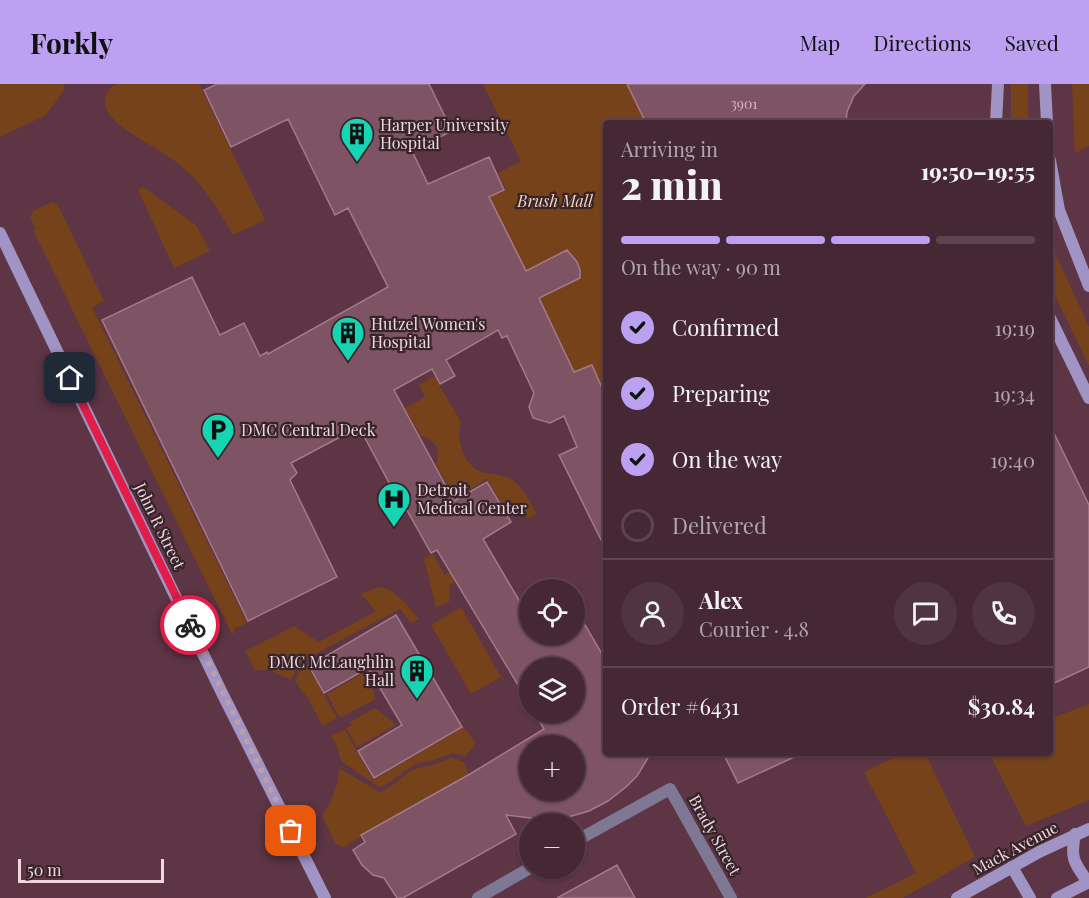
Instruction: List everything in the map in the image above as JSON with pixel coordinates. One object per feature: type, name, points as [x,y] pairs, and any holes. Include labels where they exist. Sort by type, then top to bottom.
[{"type":"street","points":[[996,120],[998,84]]},
{"type":"street","points":[[1046,84],[1047,120]]},
{"type":"street","points":[[1053,177],[1059,210],[1089,286]]},
{"type":"street","name":"John R Street","points":[[0,233],[218,684],[325,898]]},
{"type":"street","points":[[1053,324],[1088,392]]},
{"type":"street","name":"Brady Street","points":[[585,836],[670,789],[731,898]]},
{"type":"street","name":"Mack Avenue","points":[[957,898],[1075,834],[1089,829]]},
{"type":"street","points":[[1057,898],[1088,882],[1074,864],[1071,851],[1075,834]]},
{"type":"street","points":[[1012,867],[1030,898]]},
{"type":"street","points":[[478,898],[519,874]]},
{"type":"green space","points":[[0,84],[64,84],[65,89],[46,115],[0,137]]},
{"type":"green space","points":[[116,84],[199,84],[265,220],[233,235],[194,178],[169,157],[113,119],[106,108],[105,100],[110,89]]},
{"type":"green space","name":"Brush Mall","points":[[483,84],[627,84],[645,120],[603,120],[603,392],[592,365],[574,372],[539,298],[580,278],[577,262],[567,250],[526,271],[489,197],[506,189],[498,173],[521,161]]},
{"type":"green space","points":[[1011,84],[1028,84],[1028,120],[1011,120]]},
{"type":"green space","points":[[1072,84],[1089,84],[1089,146],[1075,153]]},
{"type":"green space","points":[[143,187],[196,225],[210,251],[174,268],[138,190]]},
{"type":"green space","points":[[51,202],[58,205],[104,301],[92,307],[247,623],[234,629],[235,632],[232,634],[33,230],[36,229],[30,217],[33,211]]},
{"type":"green space","points":[[1053,249],[1089,327],[1089,366],[1053,291]]},
{"type":"green space","points":[[434,376],[461,422],[461,445],[467,460],[478,470],[505,477],[516,483],[537,514],[528,519],[521,507],[507,513],[487,479],[455,498],[436,464],[436,446],[426,437],[421,436],[405,408],[425,397],[419,385]]},
{"type":"green space","points":[[433,554],[445,575],[450,572],[455,582],[449,586],[450,601],[436,608],[423,559]]},
{"type":"green space","points":[[378,587],[396,594],[419,619],[411,623],[400,609],[300,662],[291,680],[269,670],[255,670],[245,651],[294,626],[319,642],[376,611],[361,594]]},
{"type":"green space","points":[[461,607],[501,677],[471,694],[431,625]]},
{"type":"green space","points":[[306,663],[337,718],[323,726],[307,697],[295,682],[301,667]]},
{"type":"green space","points":[[372,668],[373,691],[376,699],[340,718],[327,694]]},
{"type":"green space","points":[[1089,704],[1089,800],[1026,826],[991,756],[1053,756],[1053,718]]},
{"type":"green space","points":[[375,708],[396,725],[357,747],[346,728],[352,725],[350,722]]},
{"type":"green space","points":[[464,727],[476,744],[465,756],[453,753],[415,764],[384,786],[379,787],[341,761],[331,736],[345,730],[373,780]]},
{"type":"green space","points":[[897,756],[926,756],[975,857],[903,898],[866,898],[916,873],[864,772]]},
{"type":"green space","points":[[451,757],[464,762],[468,774],[344,847],[336,844],[322,816],[338,782],[339,768],[379,792],[411,771]]},
{"type":"building","points":[[217,84],[429,84],[452,131],[412,151],[428,184],[489,157],[504,190],[489,197],[526,271],[567,250],[577,262],[580,278],[539,298],[574,372],[592,365],[603,390],[603,544],[559,455],[577,447],[564,416],[550,423],[533,418],[529,407],[534,393],[507,336],[502,338],[498,330],[446,360],[455,376],[440,384],[432,369],[394,390],[454,501],[487,482],[511,522],[483,539],[519,600],[519,645],[585,645],[585,625],[603,656],[603,756],[649,756],[637,776],[626,787],[608,801],[589,811],[582,813],[519,813],[519,817],[506,815],[516,834],[403,898],[397,898],[384,878],[373,875],[362,865],[353,850],[365,842],[361,835],[519,744],[519,801],[585,801],[585,735],[534,735],[544,729],[540,723],[585,723],[585,657],[519,657],[519,687],[437,550],[431,553],[359,427],[291,463],[297,473],[290,480],[337,577],[248,621],[102,320],[192,277],[220,335],[244,323],[260,356],[267,352],[268,354],[388,287],[348,208],[335,215],[288,119],[231,147],[204,90]]},
{"type":"building","points":[[627,84],[865,84],[854,96],[846,120],[645,120]]},
{"type":"building","points":[[1053,431],[1089,505],[1089,667],[1053,684]]},
{"type":"building","name":"DMC McLaughlin Hall","points":[[396,615],[462,727],[374,778],[358,751],[402,725],[368,668],[324,693],[309,666]]},
{"type":"building","points":[[724,756],[796,756],[738,783]]},
{"type":"building","points":[[617,865],[635,898],[557,898]]},
{"type":"way so far","points":[[190,625],[291,831]]},
{"type":"place","name":"Harper University Hospital","points":[[357,163]]},
{"type":"place","name":"Hutzel Women's Hospital","points":[[348,362]]},
{"type":"place","name":"DMC Central Deck","points":[[218,459]]},
{"type":"place","name":"Detroit Medical Center","points":[[394,528]]},
{"type":"place","name":"DMC McLaughlin Hall","points":[[417,700]]},
{"type":"route","points":[[70,378],[190,625]]}]
